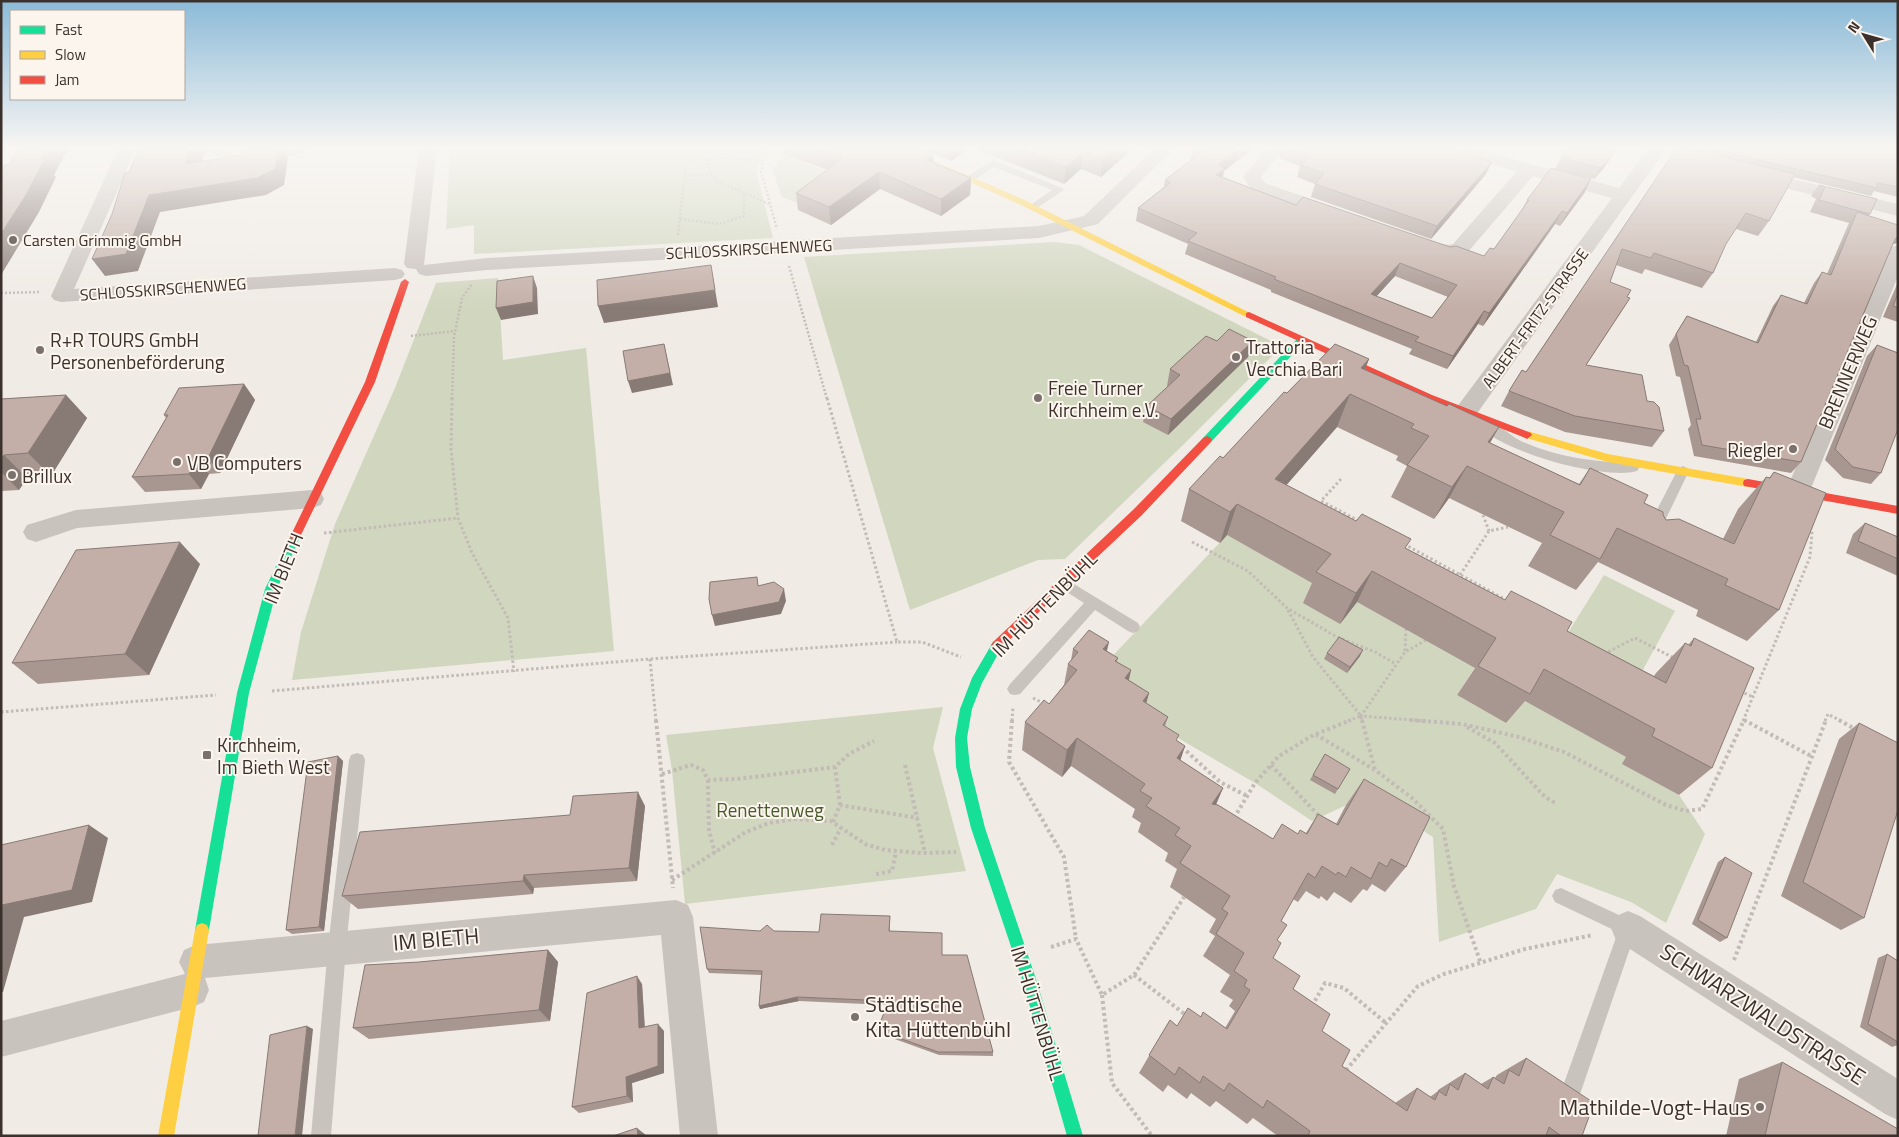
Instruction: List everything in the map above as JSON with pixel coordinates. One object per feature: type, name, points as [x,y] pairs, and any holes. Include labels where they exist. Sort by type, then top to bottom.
[{"type":"street","name":"SCHLOSSKIRSCHENWEG","points":[[103,202],[61,296],[400,278]]},
{"type":"street","points":[[400,278],[415,280],[424,275],[420,267],[424,202]]},
{"type":"street","points":[[1026,202],[1301,340],[1471,416]]},
{"type":"street","name":"SCHLOSSKIRSCHENWEG","points":[[420,267],[783,248],[1039,232],[1091,220],[1111,202]]},
{"type":"street","points":[[1302,202],[1352,219]]},
{"type":"street","points":[[1408,239],[1445,252],[1460,249],[1501,202]]},
{"type":"street","name":"ALBERT-FRITZ-STRASSE","points":[[1471,416],[1620,202]]},
{"type":"street","points":[[1866,202],[1898,210]]},
{"type":"street","name":"BRENNERWEG","points":[[1797,492],[1898,251]]},
{"type":"street","name":"IM BIETH","points":[[166,1136],[243,693],[271,589],[294,536],[370,382],[384,340],[400,278]]},
{"type":"street","name":"IM HÜTTENBÜHL","points":[[1075,1136],[1022,958],[984,848],[967,787],[961,754],[962,730],[972,687],[998,644],[1138,512],[1301,340]]},
{"type":"street","points":[[1650,468],[1683,471],[1898,510]]},
{"type":"street","name":"IM BIETH","points":[[36,532],[76,518],[312,499]]},
{"type":"street","points":[[676,917],[699,1136]]},
{"type":"street","name":"IM BIETH","points":[[1,1039],[194,976],[338,948],[676,917]]},
{"type":"street","name":"SCHWARZWALDSTRASSE","points":[[1628,928],[1898,1101]]},
{"type":"lane","points":[[1035,206],[1041,202]]},
{"type":"lane","points":[[1471,416],[1509,441],[1547,455],[1607,468],[1650,468]]},
{"type":"lane","points":[[1650,538],[1683,471]]},
{"type":"lane","points":[[1064,583],[1133,627]]},
{"type":"lane","points":[[1015,689],[1094,602]]},
{"type":"lane","points":[[321,1136],[357,760]]},
{"type":"lane","points":[[1560,896],[1628,928],[1568,1100]]},
{"type":"path","points":[[676,253],[682,202]]},
{"type":"path","points":[[680,219],[719,224],[744,216],[744,202]]},
{"type":"path","points":[[765,202],[769,204],[783,248],[897,642]]},
{"type":"path","points":[[487,264],[462,298],[455,332],[451,449],[458,518],[472,553],[508,618],[514,672]]},
{"type":"path","points":[[1,293],[36,291],[61,296]]},
{"type":"path","points":[[384,340],[455,332]]},
{"type":"path","points":[[1341,479],[1321,501],[1365,524]]},
{"type":"path","points":[[1230,826],[1255,783],[1280,756],[1315,734],[1361,716],[1462,724],[1519,737],[1564,752],[1666,805],[1686,811],[1702,808],[1744,720],[1810,557],[1812,533],[1804,503],[1797,492]]},
{"type":"path","points":[[1483,515],[1489,532]]},
{"type":"path","points":[[294,536],[458,518]]},
{"type":"path","points":[[1456,580],[1489,532],[1508,527]]},
{"type":"path","points":[[1192,542],[1248,571],[1288,608],[1337,638],[1375,652],[1396,664]]},
{"type":"path","points":[[1400,542],[1516,606]]},
{"type":"path","points":[[1288,608],[1313,657],[1361,716],[1375,770]]},
{"type":"path","points":[[1405,652],[1406,629]]},
{"type":"path","points":[[1598,649],[1606,653],[1635,638],[1678,660]]},
{"type":"path","points":[[1361,716],[1405,652],[1426,640]]},
{"type":"path","points":[[1,712],[514,672],[650,659],[897,642],[922,642],[984,666]]},
{"type":"path","points":[[650,659],[676,917]]},
{"type":"path","points":[[1047,705],[1015,689],[1009,762],[1064,857],[1076,939],[1102,995],[1112,1083],[1152,1136]]},
{"type":"path","points":[[1736,689],[1753,697]]},
{"type":"path","points":[[1723,988],[1828,714],[1863,733]]},
{"type":"path","points":[[1744,720],[1811,756]]},
{"type":"path","points":[[1462,724],[1495,743],[1545,797],[1556,804]]},
{"type":"path","points":[[1315,734],[1375,770],[1412,798],[1444,830],[1454,886],[1481,964]]},
{"type":"path","points":[[708,780],[835,767],[848,754],[874,740]]},
{"type":"path","points":[[1178,743],[1220,782],[1247,796]]},
{"type":"path","points":[[662,774],[691,765],[703,770],[708,780],[709,831],[715,853]]},
{"type":"path","points":[[905,765],[925,853]]},
{"type":"path","points":[[1270,766],[1325,823]]},
{"type":"path","points":[[833,822],[840,805],[835,767]]},
{"type":"path","points":[[1214,787],[1220,782]]},
{"type":"path","points":[[840,805],[918,818]]},
{"type":"path","points":[[672,880],[715,853],[736,837],[766,825],[794,818],[814,818],[833,822],[867,846],[896,852],[925,853],[984,848]]},
{"type":"path","points":[[832,844],[841,828]]},
{"type":"path","points":[[876,874],[892,871],[896,852]]},
{"type":"path","points":[[1102,995],[1134,974],[1184,897]]},
{"type":"path","points":[[1344,1073],[1418,986],[1444,974],[1481,964],[1525,948],[1628,928]]},
{"type":"path","points":[[1022,958],[1076,939]]},
{"type":"path","points":[[1134,974],[1189,1018]]},
{"type":"path","points":[[1310,1009],[1325,984],[1344,988],[1386,1023]]},
{"type":"green space","points":[[447,202],[764,202],[773,238],[474,254],[474,225],[446,229]]},
{"type":"green space","points":[[795,202],[807,202],[803,205]]},
{"type":"green space","name":"Freie Turner Kirchheim e.V.","points":[[1054,242],[1079,245],[1277,344],[1276,352],[1065,559],[1038,560],[910,610],[804,257]]},
{"type":"green space","points":[[498,278],[503,360],[586,348],[614,651],[292,680],[301,632],[335,524],[395,388],[436,283]]},
{"type":"green space","points":[[1227,535],[1304,578],[1357,602],[1475,667],[1457,695],[1506,723],[1521,697],[1626,757],[1623,764],[1679,795],[1705,834],[1666,923],[1631,902],[1557,874],[1536,909],[1439,942],[1433,837],[1368,795],[1312,821],[1255,783],[1142,717],[1104,665]]},
{"type":"green space","points":[[1604,575],[1675,611],[1633,688],[1559,647]]},
{"type":"green space","name":"Renettenweg","points":[[943,707],[933,748],[966,871],[685,904],[672,770],[666,735]]},
{"type":"building","points":[[1,202],[21,202],[1,234]]},
{"type":"building","points":[[116,202],[146,202],[126,254],[92,259]]},
{"type":"building","points":[[817,202],[836,202],[829,207]]},
{"type":"building","points":[[1146,202],[1288,202],[1296,205],[1299,202],[1318,202],[1450,247],[1456,246],[1484,256],[1490,248],[1494,249],[1528,202],[1575,202],[1567,213],[1562,211],[1489,313],[1484,311],[1453,356],[1415,341],[1419,337],[1274,279],[1276,277],[1188,241],[1197,233],[1138,208]],"holes":[[[1400,263],[1457,285],[1432,318],[1371,294]]]},
{"type":"building","points":[[1367,202],[1458,202],[1437,226]]},
{"type":"building","points":[[1640,202],[1779,202],[1769,221],[1746,213],[1726,244],[1713,273],[1654,253],[1651,258],[1622,249],[1610,282],[1631,290],[1627,297],[1630,298],[1586,365],[1642,375],[1647,401],[1654,402],[1659,407],[1664,431],[1575,416],[1509,391],[1522,370],[1526,372]]},
{"type":"building","points":[[1827,202],[1876,202],[1870,214]]},
{"type":"building","points":[[1857,212],[1898,225],[1898,236],[1895,239],[1801,462],[1702,445],[1696,419],[1701,419],[1688,366],[1684,365],[1676,334],[1687,316],[1758,343],[1781,295],[1807,304],[1822,272],[1831,275]]},
{"type":"building","points":[[711,265],[715,290],[598,306],[597,280]]},
{"type":"building","points":[[533,276],[533,302],[496,308],[497,281]]},
{"type":"building","points":[[1898,293],[1898,308],[1893,306]]},
{"type":"building","points":[[1229,329],[1253,341],[1171,419],[1147,406],[1180,375],[1170,369],[1206,336],[1217,341]]},
{"type":"building","points":[[664,344],[670,373],[628,381],[623,351]]},
{"type":"building","points":[[1335,344],[1369,359],[1361,368],[1499,427],[1488,442],[1580,485],[1590,468],[1648,495],[1644,503],[1663,512],[1666,520],[1679,519],[1734,544],[1766,477],[1770,478],[1774,472],[1826,493],[1779,610],[1725,585],[1728,579],[1617,528],[1600,559],[1550,535],[1564,512],[1467,466],[1452,487],[1407,465],[1429,436],[1411,428],[1414,424],[1350,394],[1275,479],[1356,521],[1362,514],[1411,539],[1405,548],[1505,600],[1511,591],[1572,622],[1567,631],[1666,683],[1685,643],[1691,646],[1694,638],[1754,668],[1712,768],[1652,736],[1655,729],[1544,669],[1530,694],[1478,666],[1496,638],[1372,571],[1356,593],[1316,572],[1331,554],[1237,504],[1230,512],[1189,489],[1220,456],[1223,458],[1284,392],[1287,393]]},
{"type":"building","points":[[1877,345],[1898,353],[1898,429],[1881,473],[1853,467],[1835,449]]},
{"type":"building","points":[[244,384],[208,458],[197,458],[189,474],[132,477],[168,415],[164,415],[179,388]]},
{"type":"building","points":[[66,395],[28,453],[4,455],[1,458],[1,399]]},
{"type":"building","points":[[1865,523],[1898,537],[1898,559],[1858,541]]},
{"type":"building","points":[[180,542],[125,654],[12,663],[76,550]]},
{"type":"building","points":[[757,577],[758,586],[774,582],[784,589],[779,602],[712,615],[709,599],[710,582]]},
{"type":"building","points":[[1089,630],[1109,642],[1103,649],[1118,658],[1115,661],[1131,670],[1125,678],[1149,693],[1143,701],[1168,717],[1163,725],[1179,735],[1176,740],[1185,746],[1177,758],[1223,788],[1212,804],[1218,805],[1273,839],[1282,824],[1298,834],[1300,830],[1307,834],[1318,814],[1338,825],[1364,779],[1430,817],[1406,867],[1391,859],[1387,867],[1379,862],[1371,879],[1351,867],[1346,877],[1338,872],[1336,875],[1322,866],[1315,878],[1308,873],[1281,921],[1287,925],[1277,940],[1281,943],[1273,958],[1300,976],[1293,989],[1330,1014],[1322,1031],[1350,1050],[1342,1066],[1407,1111],[1417,1088],[1435,1100],[1439,1091],[1446,1096],[1450,1084],[1458,1090],[1465,1073],[1488,1089],[1493,1077],[1504,1084],[1509,1070],[1519,1076],[1526,1058],[1594,1103],[1582,1136],[1561,1136],[1549,1127],[1546,1136],[1308,1136],[1310,1131],[1267,1100],[1263,1108],[1229,1083],[1224,1091],[1203,1076],[1200,1083],[1179,1067],[1175,1075],[1149,1055],[1170,1020],[1177,1026],[1188,1008],[1201,1017],[1203,1012],[1227,1029],[1250,990],[1244,986],[1247,980],[1234,971],[1244,953],[1216,934],[1228,913],[1222,909],[1230,896],[1180,863],[1191,846],[1175,835],[1180,828],[1146,806],[1152,798],[1140,791],[1145,784],[1077,738],[1067,750],[1025,722],[1044,700],[1049,704],[1077,670],[1068,664],[1078,652],[1073,649]]},
{"type":"building","points":[[1339,637],[1363,650],[1350,667],[1327,653]]},
{"type":"building","points":[[1859,723],[1898,743],[1898,810],[1864,918],[1803,882]]},
{"type":"building","points":[[1325,754],[1350,769],[1338,789],[1313,775]]},
{"type":"building","points":[[338,756],[319,927],[286,930],[308,762]]},
{"type":"building","points":[[638,792],[629,868],[524,875],[523,881],[342,896],[360,832],[570,815],[573,796]]},
{"type":"building","points":[[89,825],[72,890],[2,905],[1,909],[1,845]]},
{"type":"building","points":[[1725,857],[1752,873],[1727,938],[1698,920]]},
{"type":"building","points":[[821,914],[890,916],[889,931],[942,933],[942,955],[967,955],[993,1052],[938,1052],[877,1030],[889,1001],[797,997],[759,1006],[762,971],[707,969],[700,927],[760,931],[767,925],[774,931],[819,932]]},
{"type":"building","points":[[548,950],[539,1010],[353,1028],[365,965]]},
{"type":"building","points":[[1887,954],[1898,961],[1898,1042],[1868,1024]]},
{"type":"building","points":[[637,976],[639,1028],[658,1024],[658,1066],[626,1077],[627,1096],[572,1107],[587,993]]},
{"type":"building","points":[[307,1026],[295,1136],[258,1136],[270,1035]]},
{"type":"building","points":[[1782,1062],[1898,1129],[1898,1136],[1765,1136]]},
{"type":"building","points":[[637,1128],[638,1136],[613,1136]]},
{"type":"traffic: fast","points":[[1207,440],[1301,340]]},
{"type":"traffic: fast","points":[[202,930],[243,693],[271,589],[295,537]]},
{"type":"traffic: fast","points":[[997,645],[976,682],[966,709],[961,738],[963,767],[978,828],[1029,979],[1075,1136]]},
{"type":"traffic: slow","points":[[1022,202],[1249,315]]},
{"type":"traffic: slow","points":[[1527,435],[1608,458],[1748,483]]},
{"type":"traffic: slow","points":[[166,1136],[202,930]]},
{"type":"traffic: jam","points":[[295,537],[370,382],[405,282]]},
{"type":"traffic: jam","points":[[1249,315],[1429,397],[1527,435]]},
{"type":"traffic: jam","points":[[997,645],[1138,512],[1207,440]]},
{"type":"traffic: jam","points":[[1748,483],[1898,510]]},
{"type":"place","name":"Carsten Grimmig GmbH","points":[[13,240]]},
{"type":"place","name":"R+R TOURS GmbH Personenbeförderung","points":[[40,350]]},
{"type":"place","name":"Trattoria Vecchia Bari","points":[[1236,357]]},
{"type":"place","name":"Freie Turner Kirchheim e.V.","points":[[1038,398]]},
{"type":"place","name":"Riegler","points":[[1793,449]]},
{"type":"place","name":"VB Computers","points":[[177,462]]},
{"type":"place","name":"Brillux","points":[[12,475]]},
{"type":"place","name":"Kirchheim, Im Bieth West","points":[[207,755]]},
{"type":"place","name":"Städtische Kita Hüttenbühl","points":[[855,1017]]},
{"type":"place","name":"Mathilde-Vogt-Haus","points":[[1760,1107]]}]
